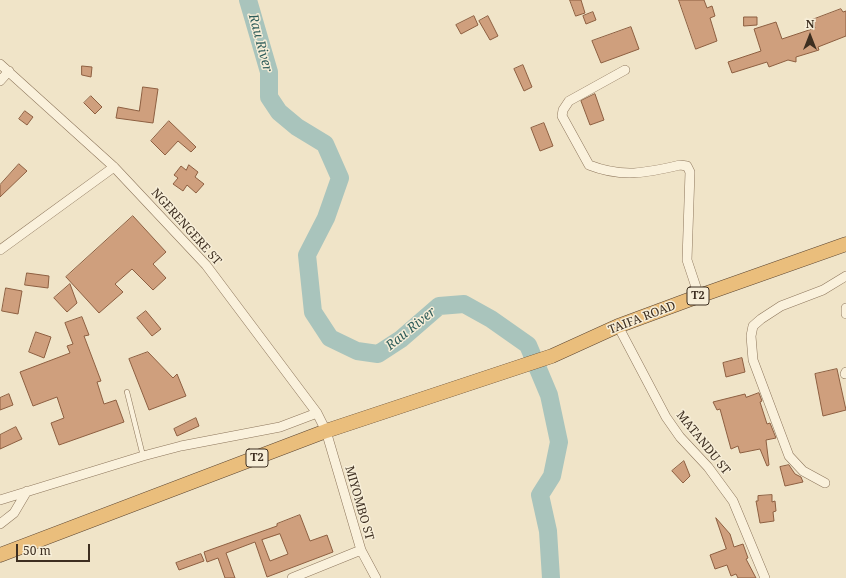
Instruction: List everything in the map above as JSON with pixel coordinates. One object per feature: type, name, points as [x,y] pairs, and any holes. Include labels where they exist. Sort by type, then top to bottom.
[{"type":"highway","name":"TAIFA ROAD","points":[[326,431],[552,356],[618,326],[846,244]]},
{"type":"highway","name":"T2","points":[[0,555],[326,431]]},
{"type":"street","name":"NGERENGERE ST","points":[[0,64],[114,167],[206,264],[317,413],[326,431]]},
{"type":"street","points":[[625,70],[569,101],[563,110],[562,116],[589,165],[606,172],[632,174],[680,165],[686,166],[690,172],[686,260],[699,296]]},
{"type":"street","points":[[0,81],[9,71]]},
{"type":"street","points":[[0,250],[114,167]]},
{"type":"street","points":[[825,483],[803,471],[789,456],[753,360],[751,336],[753,326],[780,306],[823,290],[846,276]]},
{"type":"street","points":[[846,308],[846,314]]},
{"type":"street","name":"MATANDU ST","points":[[618,326],[666,417],[680,437],[708,467],[733,501],[765,578]]},
{"type":"street","points":[[0,500],[143,456],[181,446],[280,427],[317,413]]},
{"type":"street","name":"MIYOMBO ST","points":[[326,431],[361,550],[376,578]]},
{"type":"street","points":[[0,524],[14,513],[27,491]]},
{"type":"street","points":[[292,578],[361,550]]},
{"type":"lane","points":[[127,392],[143,456]]},
{"type":"building","points":[[570,0],[581,0],[585,13],[576,16]]},
{"type":"building","points":[[679,0],[704,0],[707,8],[712,6],[715,16],[710,18],[717,41],[696,49]]},
{"type":"building","points":[[841,9],[843,12],[846,11],[846,36],[818,47],[819,50],[796,57],[796,62],[788,60],[769,67],[767,62],[732,73],[728,62],[761,51],[754,29],[776,22],[782,39],[815,28],[812,20]]},
{"type":"building","points":[[593,12],[596,20],[586,24],[583,16]]},
{"type":"building","points":[[474,16],[478,25],[461,34],[456,25]]},
{"type":"building","points":[[488,16],[498,36],[490,40],[479,21]]},
{"type":"building","points":[[744,17],[757,17],[757,25],[744,26]]},
{"type":"building","points":[[631,27],[639,49],[601,63],[592,41]]},
{"type":"building","points":[[523,65],[532,87],[524,91],[514,69]]},
{"type":"building","points":[[82,66],[92,67],[91,77],[82,75]]},
{"type":"building","points":[[143,87],[158,89],[153,123],[116,118],[118,107],[139,111]]},
{"type":"building","points":[[595,94],[604,120],[590,125],[581,101]]},
{"type":"building","points":[[91,96],[102,107],[95,114],[84,103]]},
{"type":"building","points":[[25,111],[33,117],[27,125],[19,119]]},
{"type":"building","points":[[169,121],[196,147],[191,152],[178,141],[165,155],[151,141]]},
{"type":"building","points":[[544,123],[553,146],[540,151],[531,128]]},
{"type":"building","points":[[19,164],[27,171],[0,197],[0,185]]},
{"type":"building","points":[[189,165],[198,172],[195,177],[204,184],[196,193],[187,185],[183,191],[173,184],[178,178],[174,175],[181,166],[186,170]]},
{"type":"building","points":[[133,216],[166,252],[153,264],[166,278],[153,290],[132,269],[115,284],[123,292],[99,313],[66,277]]},
{"type":"building","points":[[27,273],[49,276],[48,288],[25,285]]},
{"type":"building","points":[[70,284],[77,303],[67,312],[54,298]]},
{"type":"building","points":[[6,288],[22,291],[18,314],[2,311]]},
{"type":"building","points":[[146,311],[161,329],[152,336],[137,318]]},
{"type":"building","points":[[82,317],[89,335],[84,336],[101,381],[97,382],[104,404],[116,400],[124,422],[59,445],[51,423],[64,418],[57,397],[33,406],[20,372],[70,353],[67,346],[73,344],[65,323]]},
{"type":"building","points":[[36,332],[51,337],[44,358],[29,352]]},
{"type":"building","points":[[148,352],[173,378],[177,374],[186,396],[149,410],[129,359]]},
{"type":"building","points":[[742,358],[745,372],[726,377],[723,363]]},
{"type":"building","points":[[837,369],[846,410],[823,416],[815,374]]},
{"type":"building","points":[[759,393],[762,401],[760,402],[767,424],[770,423],[776,438],[766,440],[769,465],[767,466],[760,449],[740,453],[738,446],[731,449],[720,409],[717,410],[713,402],[745,394],[746,397]]},
{"type":"building","points":[[9,394],[13,405],[0,410],[0,398]]},
{"type":"building","points":[[196,418],[199,426],[177,436],[174,429]]},
{"type":"building","points":[[16,427],[22,439],[0,449],[0,435]]},
{"type":"building","points":[[684,461],[690,476],[683,483],[672,471]]},
{"type":"building","points":[[789,465],[795,474],[801,477],[803,482],[785,486],[780,467]]},
{"type":"building","points":[[772,495],[772,502],[775,501],[776,511],[773,512],[774,521],[760,523],[756,501],[758,501],[758,496]]},
{"type":"building","points":[[300,515],[310,541],[327,535],[333,552],[267,577],[255,542],[226,553],[235,578],[225,578],[218,558],[207,562],[204,552],[277,526],[277,524]],"holes":[[[280,534],[288,554],[270,561],[262,540]]]},
{"type":"building","points":[[716,518],[730,534],[734,547],[743,544],[748,558],[746,559],[756,578],[738,578],[736,574],[731,576],[727,565],[715,569],[710,555],[726,549]]},
{"type":"building","points":[[201,554],[204,561],[179,570],[176,563]]},
{"type":"waterway","name":"Rau River","points":[[248,0],[269,72],[269,97],[279,112],[297,127],[325,144],[340,178],[326,218],[307,255],[313,312],[330,338],[357,351],[378,354],[401,339],[439,306],[464,304],[491,319],[528,345],[549,395],[559,442],[552,476],[540,495],[548,531],[551,578]]}]
